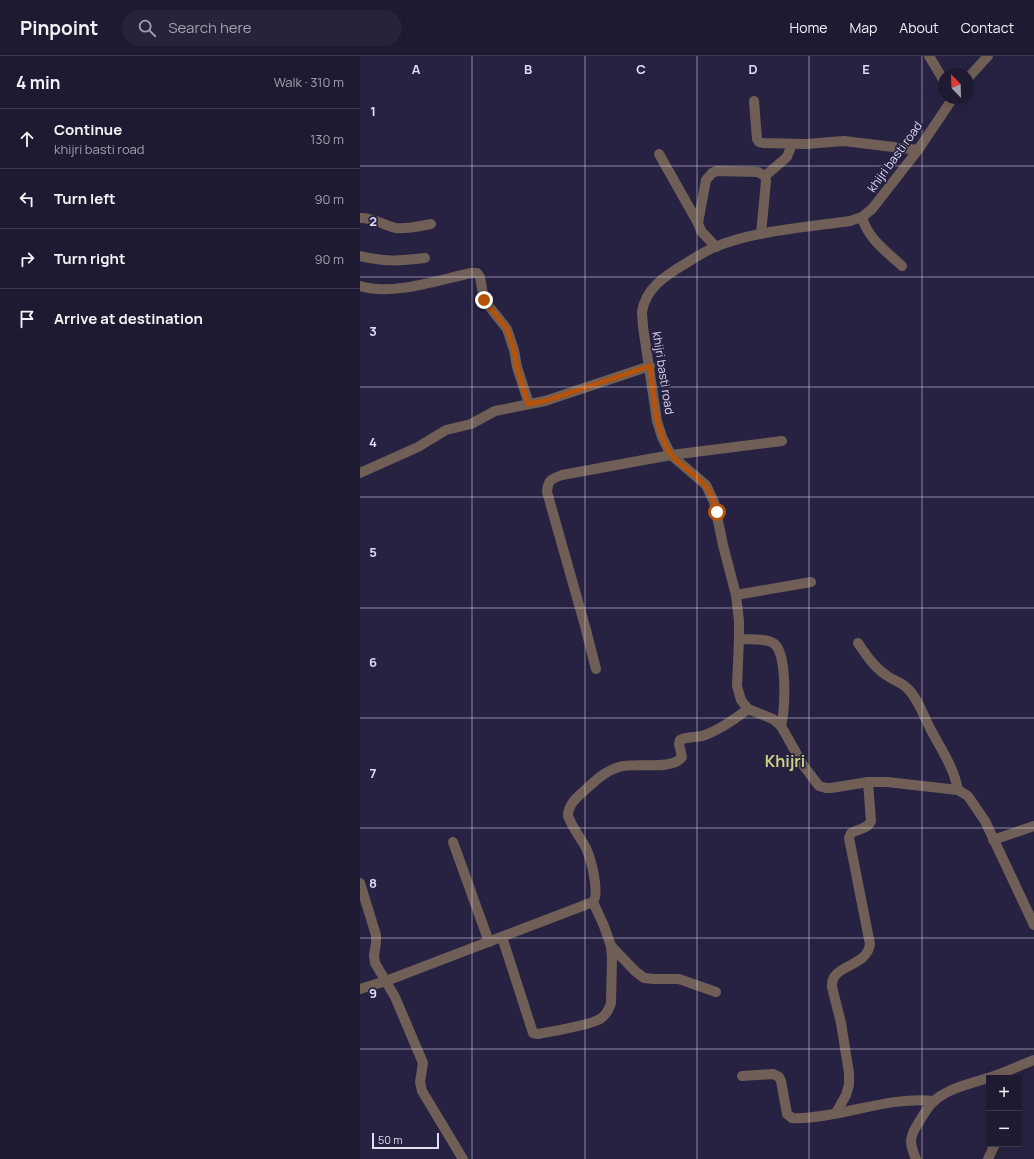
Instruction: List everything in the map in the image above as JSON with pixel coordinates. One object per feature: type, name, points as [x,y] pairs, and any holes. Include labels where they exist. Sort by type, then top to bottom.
[{"type":"street","points":[[929,56],[938,71]]},
{"type":"street","points":[[974,71],[988,56]]},
{"type":"street","points":[[754,101],[757,139],[759,142],[792,144],[844,141],[918,150]]},
{"type":"street","name":"khijri basti road","points":[[748,709],[740,700],[737,686],[739,621],[736,595],[722,545],[714,502],[710,490],[701,480],[671,455],[662,438],[657,420],[643,327],[642,312],[647,296],[664,276],[716,247],[761,234],[850,221],[862,217],[872,209],[918,150],[949,104]]},
{"type":"street","points":[[765,176],[786,157],[792,144]]},
{"type":"street","points":[[659,154],[701,231],[716,247]]},
{"type":"street","points":[[698,223],[706,180],[712,173],[717,171],[758,172],[765,176]]},
{"type":"street","points":[[761,234],[766,180],[765,176]]},
{"type":"street","points":[[862,217],[870,236],[902,266]]},
{"type":"street","points":[[360,218],[372,219],[387,226],[398,228],[431,224]]},
{"type":"street","points":[[360,256],[380,261],[425,258]]},
{"type":"street","points":[[360,286],[380,290],[394,289],[477,273],[480,277],[484,300],[507,329],[528,404]]},
{"type":"street","points":[[360,473],[418,447],[446,430],[471,424],[496,411],[545,401],[650,366]]},
{"type":"street","points":[[596,669],[547,492],[547,484],[552,478],[562,475],[671,455],[782,441]]},
{"type":"street","points":[[736,595],[810,582]]},
{"type":"street","points":[[739,639],[769,641],[775,644],[780,651],[783,674],[784,710],[781,726]]},
{"type":"street","points":[[858,642],[873,664],[884,675],[900,683],[910,691],[947,759],[955,776],[958,790]]},
{"type":"street","points":[[360,988],[386,981],[593,902],[596,891],[588,853],[568,816],[570,805],[602,776],[615,769],[626,765],[665,765],[679,760],[682,757],[679,744],[680,740],[711,732],[728,723],[748,709],[773,719],[781,726],[804,765],[819,786],[826,788],[868,782],[887,782],[958,790],[968,796],[985,821],[1034,925]]},
{"type":"street","points":[[836,1114],[846,1095],[850,1073],[832,981],[840,970],[855,964],[867,955],[870,944],[849,838],[851,833],[870,824],[868,782]]},
{"type":"street","points":[[993,840],[1034,826]]},
{"type":"street","points":[[453,842],[488,942]]},
{"type":"street","points":[[360,883],[376,935],[374,959],[402,1011],[423,1063],[420,1082],[422,1091],[463,1159]]},
{"type":"street","points":[[502,937],[531,1030],[535,1034],[599,1020],[609,1009],[612,995],[611,946],[593,902]]},
{"type":"street","points":[[611,946],[635,971],[644,978],[678,979],[716,992]]},
{"type":"street","points":[[999,1075],[1034,1060]]},
{"type":"street","points":[[742,1076],[778,1075],[781,1080],[787,1114],[792,1118],[810,1118],[836,1114],[903,1100],[934,1101]]},
{"type":"street","points":[[916,1159],[911,1147],[911,1138],[915,1128],[928,1107],[934,1101],[958,1088],[986,1079]]},
{"type":"street","points":[[988,1159],[994,1147]]},
{"type":"district","name":"Khijri","points":[[785,761]]},
{"type":"route","points":[[484,300],[507,329],[528,404],[545,401],[650,366],[657,420],[662,438],[671,455],[701,480],[710,490],[717,512]]}]
